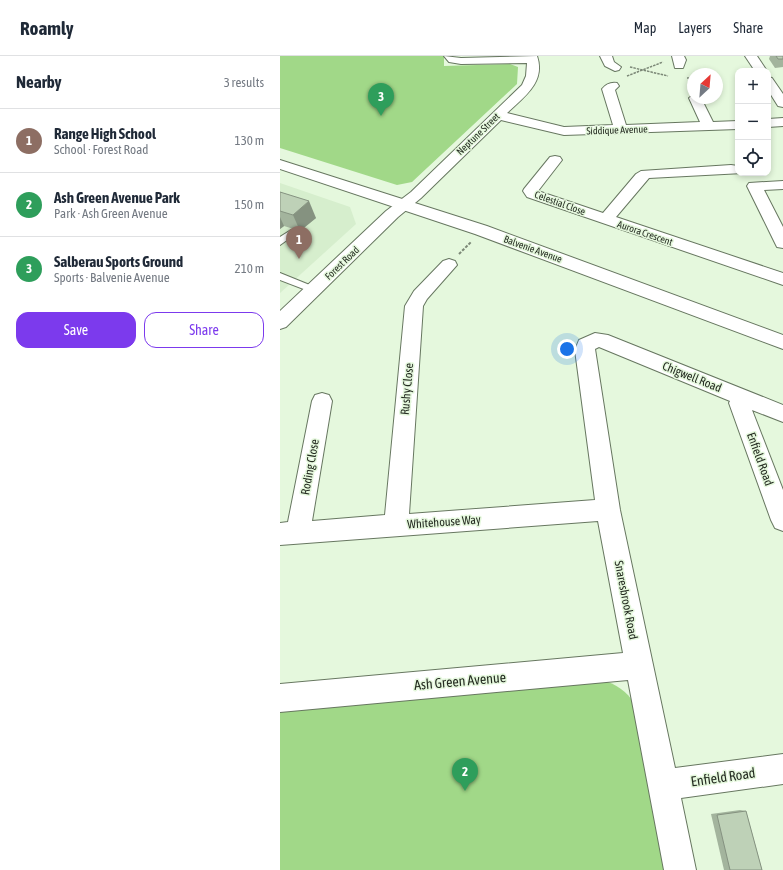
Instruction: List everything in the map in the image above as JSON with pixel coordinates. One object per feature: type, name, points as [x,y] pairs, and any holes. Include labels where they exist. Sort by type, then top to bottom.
[{"type":"street","points":[[450,56],[452,59],[458,61],[532,58]]},
{"type":"street","points":[[606,56],[609,64],[615,67]]},
{"type":"street","points":[[751,56],[759,68]]},
{"type":"street","name":"Neptune Street","points":[[404,204],[532,80],[534,73],[532,58]]},
{"type":"street","points":[[771,85],[783,103]]},
{"type":"street","points":[[613,86],[608,89],[621,130]]},
{"type":"street","points":[[699,104],[708,126]]},
{"type":"street","name":"Siddique Avenue","points":[[497,115],[564,131],[621,130],[735,124]]},
{"type":"street","points":[[771,123],[783,122]]},
{"type":"street","name":"Celestial Close","points":[[555,160],[530,189],[532,194],[606,220]]},
{"type":"street","name":"Balvenie Avenue","points":[[280,164],[481,230],[783,342]]},
{"type":"street","name":"Aurora Crescent","points":[[735,170],[646,174],[606,220],[783,279]]},
{"type":"street","points":[[749,176],[783,243]]},
{"type":"street","points":[[754,186],[783,185]]},
{"type":"street","name":"Forest Road","points":[[280,322],[404,204]]},
{"type":"street","name":"Rushy Close","points":[[396,526],[414,306],[420,295],[449,265]]},
{"type":"street","name":"Chigwell Road","points":[[601,340],[783,414]]},
{"type":"street","name":"Snaresbrook Road","points":[[601,340],[591,342],[586,345],[585,350],[608,510],[680,870]]},
{"type":"street","name":"Enfield Road","points":[[742,397],[739,403],[783,520]]},
{"type":"street","name":"Roding Close","points":[[289,533],[322,401]]},
{"type":"street","name":"Whitehouse Way","points":[[289,533],[608,510]]},
{"type":"street","name":"Ash Green Avenue","points":[[280,698],[639,665]]},
{"type":"street","name":"Enfield Road","points":[[663,785],[783,769]]},
{"type":"lane","points":[[280,242],[291,233]]},
{"type":"lane","points":[[280,276],[314,290]]},
{"type":"path","points":[[626,76],[661,62],[665,62]]},
{"type":"path","points":[[629,67],[671,76]]},
{"type":"path","points":[[449,265],[475,237]]},
{"type":"shaded area","points":[[280,183],[350,207],[356,224],[280,293]]},
{"type":"green space","points":[[280,56],[444,56],[444,66],[510,64],[518,67],[517,84],[412,182],[397,185],[280,148]]},
{"type":"green space","points":[[601,680],[621,689],[635,704],[665,870],[280,870],[280,712]]},
{"type":"building","points":[[776,56],[783,56],[783,59],[778,59]]},
{"type":"building","points":[[280,192],[309,201],[293,215],[280,211]]},
{"type":"building","points":[[746,811],[762,870],[730,870],[717,815]]},
{"type":"place","name":"Salberau Sports Ground","points":[[381,116]]},
{"type":"place","name":"Range High School","points":[[299,259]]},
{"type":"place","name":"Ash Green Avenue Park","points":[[465,791]]}]
